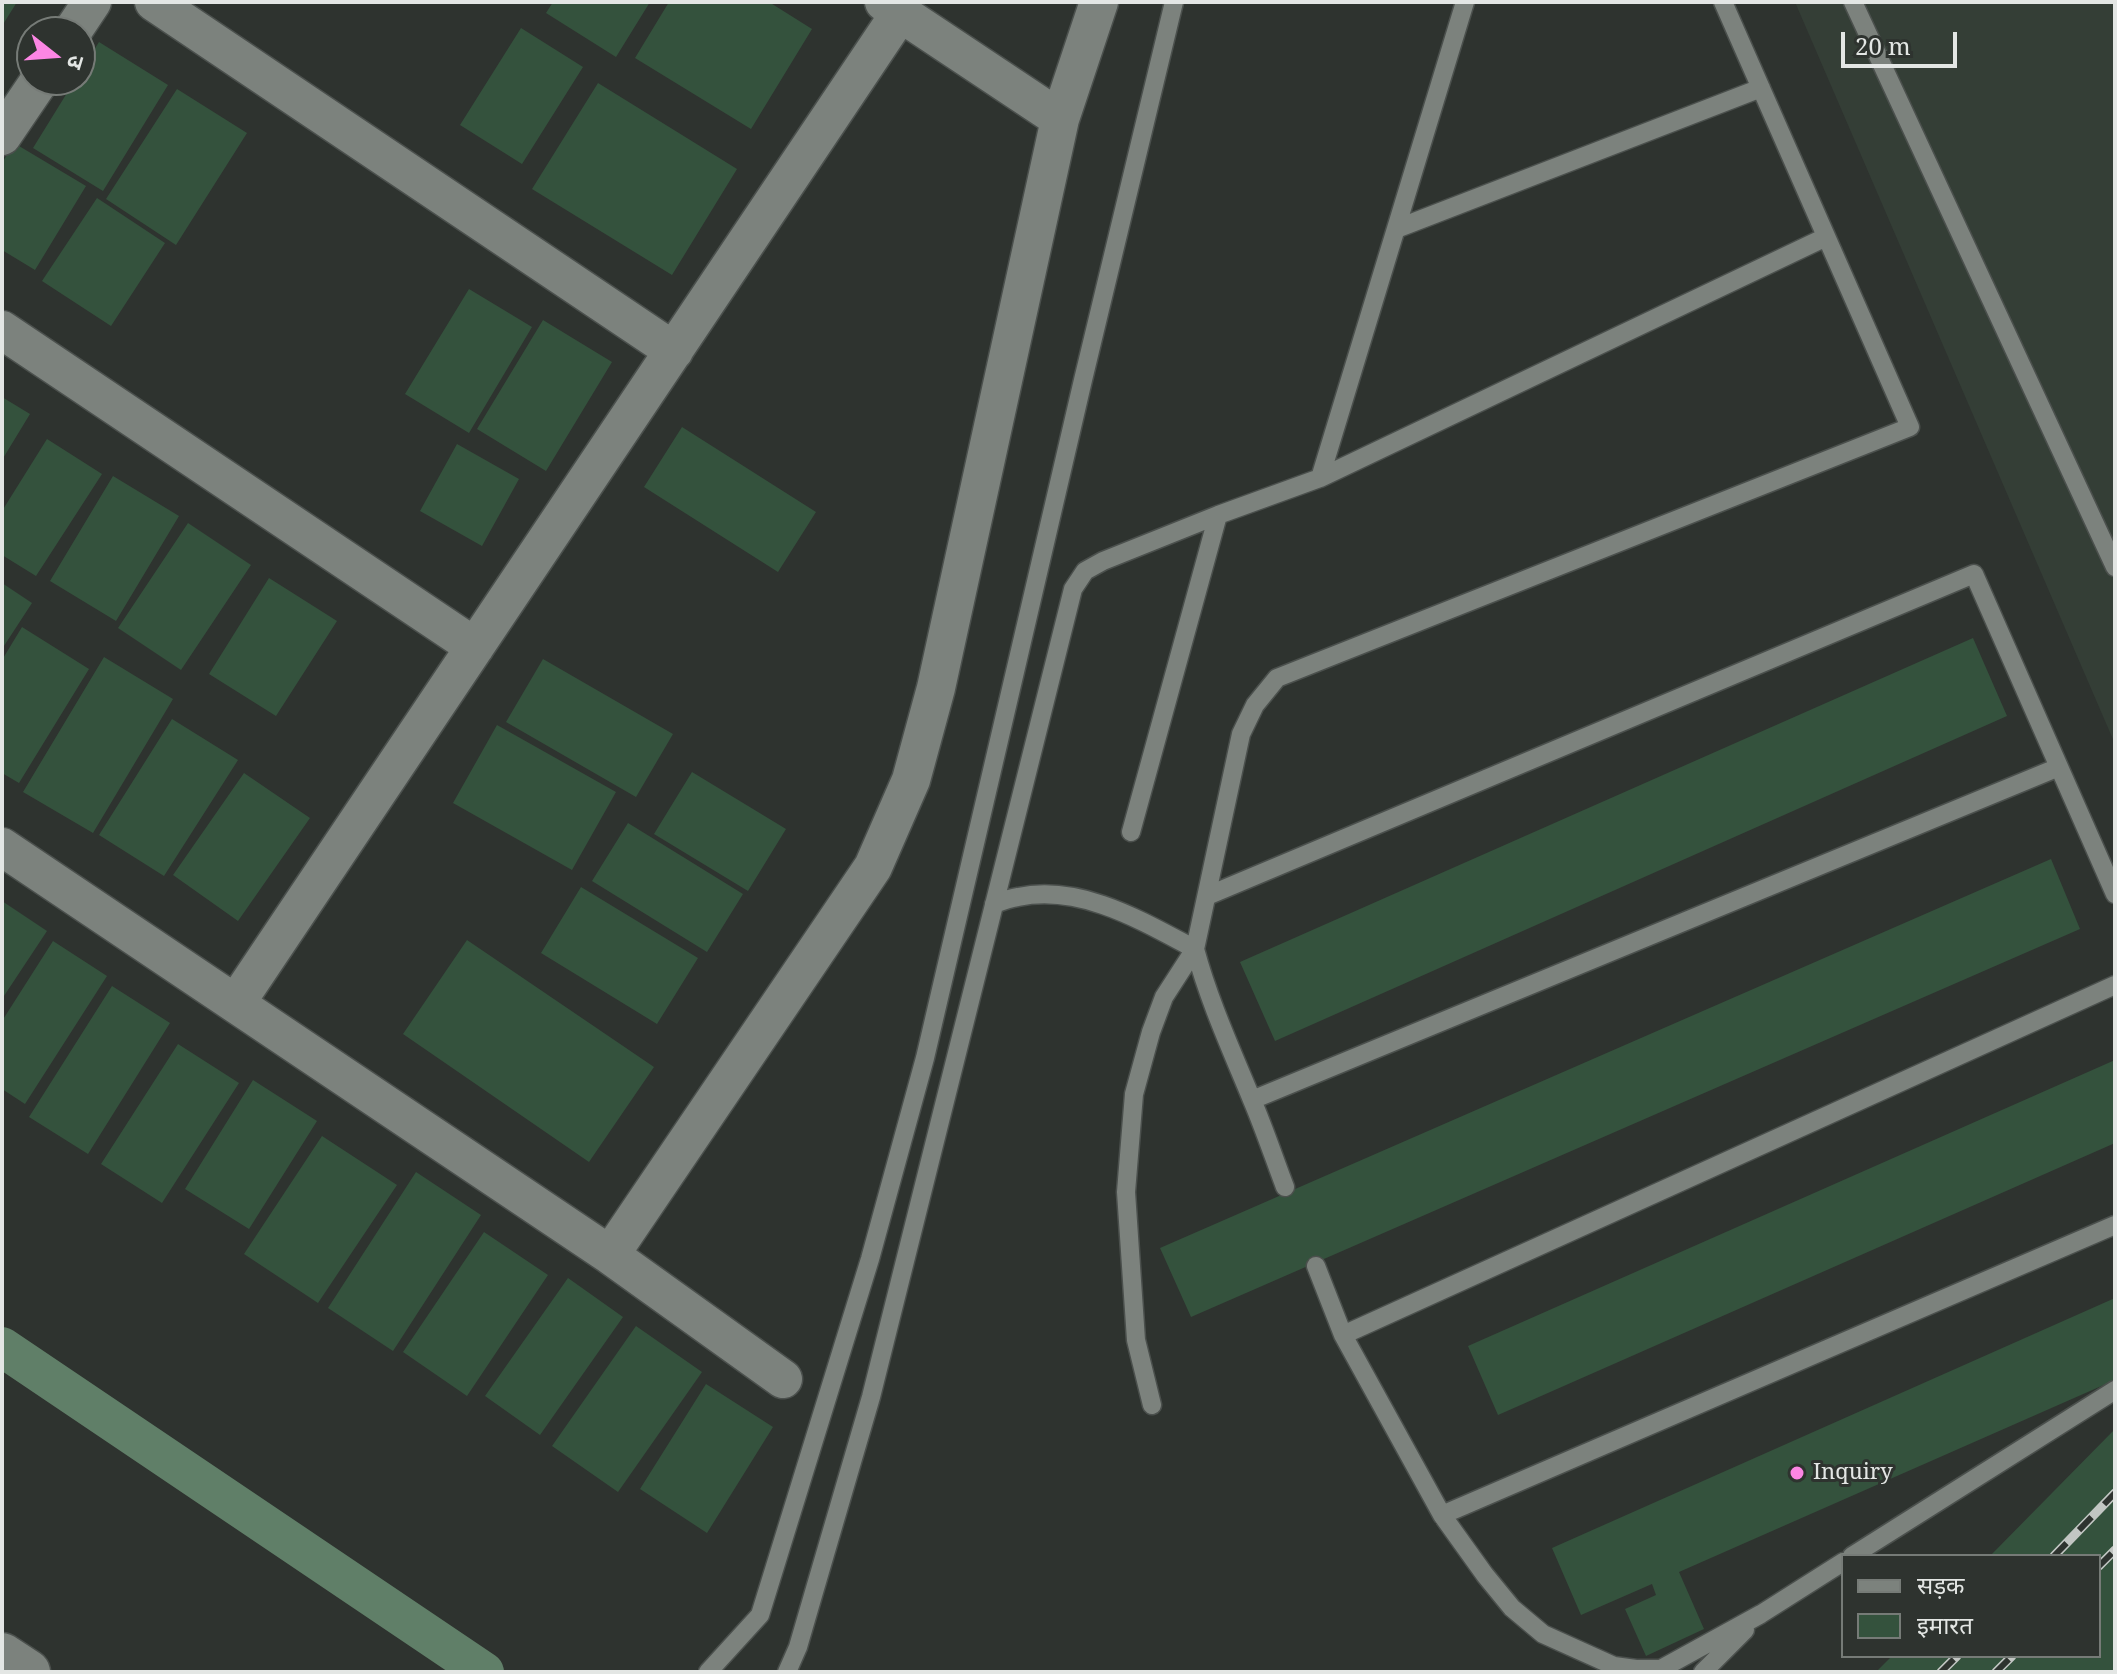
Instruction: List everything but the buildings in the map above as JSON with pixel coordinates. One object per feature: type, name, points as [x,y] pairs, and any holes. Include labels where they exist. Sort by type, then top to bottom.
[{"type":"main road","points":[[2,1655],[28,1672]]},
{"type":"street","points":[[154,2],[674,351]]},
{"type":"street","points":[[610,1255],[873,867],[911,780],[936,688],[1060,119],[1099,2]]},
{"type":"street","points":[[236,1003],[674,351],[892,7],[1060,119]]},
{"type":"street","points":[[2,136],[29,96]]},
{"type":"street","points":[[2,330],[475,647]]},
{"type":"street","points":[[2,847],[610,1255],[783,1379]]},
{"type":"lane","points":[[708,1672],[760,1615],[882,1216],[925,1058],[1174,2]]},
{"type":"lane","points":[[1320,478],[1465,2]]},
{"type":"lane","points":[[1152,1405],[1136,1340],[1126,1192],[1134,1094],[1164,997],[1195,949],[1241,734],[1255,705],[1277,678],[1910,427],[1723,2]]},
{"type":"lane","points":[[1853,2],[2115,567]]},
{"type":"lane","points":[[1396,229],[1761,88]]},
{"type":"lane","points":[[787,1672],[798,1647],[871,1397],[1073,589],[1085,571],[1218,515],[1320,478],[1826,237]]},
{"type":"lane","points":[[1131,832],[1218,515]]},
{"type":"lane","points":[[1207,896],[1974,574],[2115,894]]},
{"type":"lane","points":[[1252,1100],[2059,767]]},
{"type":"lane","points":[[994,904],[1020,896],[1056,895],[1087,900],[1135,918],[1195,949],[1225,1039],[1285,1187]]},
{"type":"lane","points":[[1343,1335],[2115,985]]},
{"type":"lane","points":[[1442,1515],[2115,1225]]},
{"type":"lane","points":[[1316,1266],[1343,1335],[1442,1515],[1512,1608],[1543,1634],[1614,1666],[1661,1669],[1761,1614],[1841,1563]]},
{"type":"lane","points":[[1855,1554],[2115,1390]]},
{"type":"lane","points":[[1703,1672],[1761,1614]]},
{"type":"shaded area","points":[[1795,2],[2115,2],[2115,744]]},
{"type":"waterway","points":[[2,1347],[484,1672]]},
{"type":"railway","points":[[2056,1554],[2115,1493]]},
{"type":"railway","points":[[2101,1564],[2115,1550]]},
{"type":"railway","points":[[1941,1672],[1955,1658]]},
{"type":"railway","points":[[1996,1672],[2010,1658]]},
{"type":"place","name":"Inquiry","points":[[1797,1473]]}]
